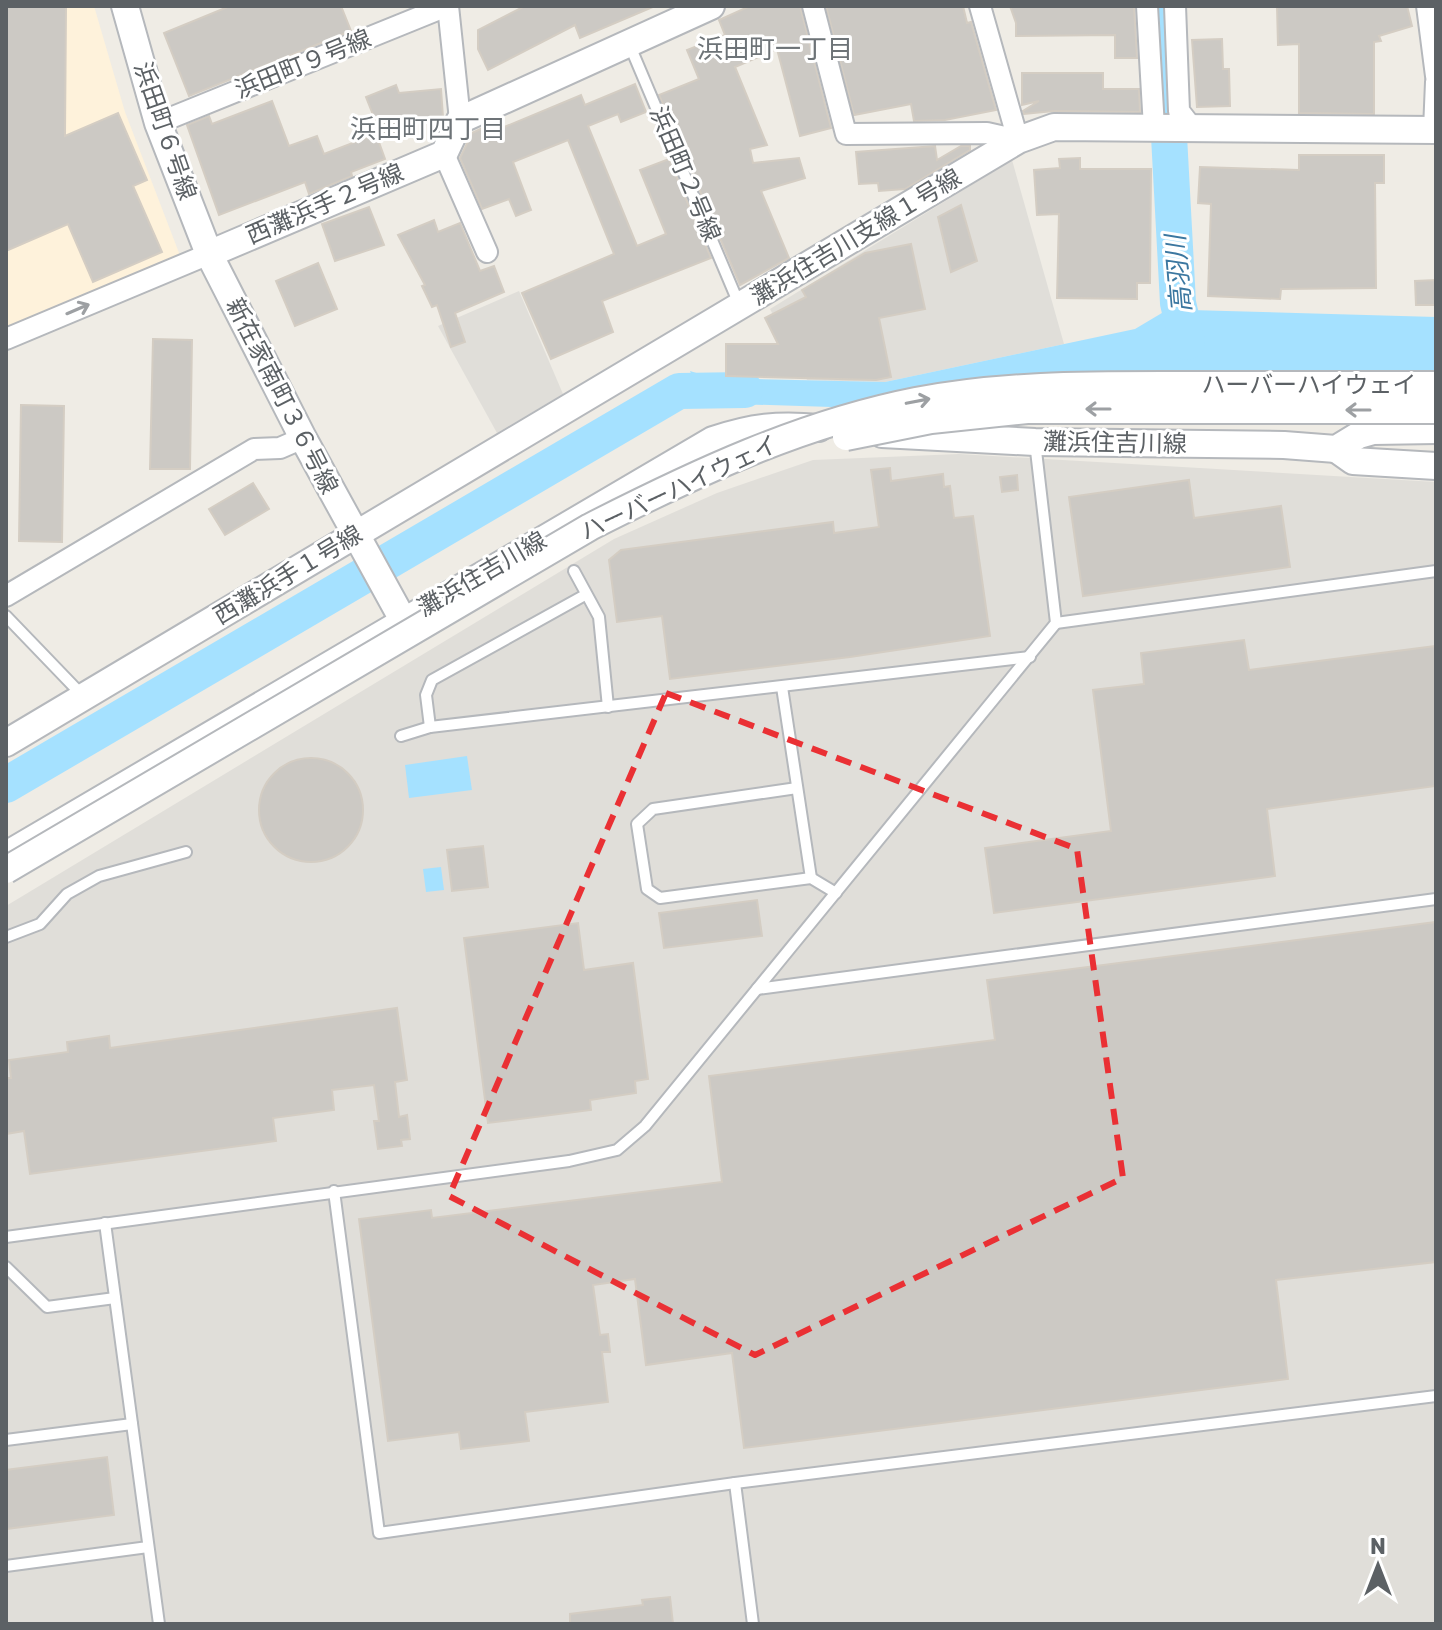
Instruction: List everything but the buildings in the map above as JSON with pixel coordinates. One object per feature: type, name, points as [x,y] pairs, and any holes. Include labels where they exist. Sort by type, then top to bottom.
[{"type":"street","name":"浜田町６号線","points":[[125,6],[158,123],[209,254]]},
{"type":"street","name":"浜田町９号線","points":[[158,123],[448,6]]},
{"type":"street","points":[[448,6],[460,120],[444,154],[487,252]]},
{"type":"street","points":[[460,120],[711,6]]},
{"type":"street","points":[[813,6],[846,134],[987,133],[1018,140],[980,6]]},
{"type":"street","points":[[1147,6],[1172,128]]},
{"type":"street","points":[[1172,128],[1179,111],[1175,6]]},
{"type":"street","points":[[1427,6],[1436,76]]},
{"type":"street","points":[[1435,130],[1436,82]]},
{"type":"street","name":"灘浜住吉川支線１号線","points":[[570,407],[1018,140],[1054,127],[1435,130]]},
{"type":"street","name":"西灘浜手２号線","points":[[6,339],[444,154]]},
{"type":"street","name":"新在家南町３６号線","points":[[209,254],[303,438],[403,620]]},
{"type":"street","name":"ハーバーハイウェイ","points":[[6,870],[590,527],[711,468],[824,425],[913,402],[988,390],[1070,385],[1436,385]]},
{"type":"street","name":"西灘浜手１号線","points":[[6,743],[84,697],[368,558],[570,407]]},
{"type":"street","name":"ハーバーハイウェイ","points":[[6,884],[597,536],[662,503],[773,457],[878,429],[1027,410],[1436,410]]},
{"type":"street","name":"灘浜住吉川線","points":[[6,855],[713,440],[746,428],[783,425],[931,438],[1035,442],[1284,445],[1336,449],[1353,461],[1436,466]]},
{"type":"street","points":[[1336,449],[1359,435],[1373,431],[1436,430]]},
{"type":"street","points":[[6,596],[254,449],[280,448],[303,438]]},
{"type":"lane","name":"浜田町２号線","points":[[629,43],[740,306]]},
{"type":"lane","points":[[6,1237],[569,1161],[617,1150],[645,1126],[1056,623],[1035,442]]},
{"type":"lane","points":[[574,571],[599,617],[608,707]]},
{"type":"lane","points":[[1056,623],[1436,571]]},
{"type":"lane","points":[[430,727],[426,695],[432,680],[585,595]]},
{"type":"lane","points":[[6,616],[84,697]]},
{"type":"lane","points":[[401,736],[430,727],[1030,657]]},
{"type":"lane","points":[[782,687],[811,878]]},
{"type":"lane","points":[[797,788],[653,809],[637,824],[647,889],[660,898],[811,878],[836,893]]},
{"type":"lane","points":[[6,937],[40,924],[67,894],[99,876],[186,852]]},
{"type":"lane","points":[[757,989],[1436,899]]},
{"type":"lane","points":[[334,1191],[379,1533],[735,1483],[1436,1396]]},
{"type":"lane","points":[[105,1223],[159,1624]]},
{"type":"lane","points":[[6,1267],[47,1307],[115,1298]]},
{"type":"lane","points":[[6,1440],[132,1424]]},
{"type":"lane","points":[[735,1483],[753,1624]]},
{"type":"lane","points":[[6,1566],[148,1547]]},
{"type":"highlighted area","points":[[666,693],[1077,849],[1123,1178],[755,1355],[449,1196]]},
{"type":"shaded area","points":[[6,6],[94,6],[125,112],[181,258],[6,329]]},
{"type":"shaded area","points":[[1012,160],[1064,344],[885,382],[807,380],[770,309]]},
{"type":"shaded area","points":[[519,291],[563,394],[497,433],[438,326]]},
{"type":"shaded area","points":[[959,454],[1436,482],[1436,1624],[6,1624],[6,906],[614,539],[717,493],[813,460]]},
{"type":"water","points":[[1172,307],[1436,317],[1436,426],[703,403],[690,371],[712,378],[885,382],[1135,329]]},
{"type":"water","points":[[467,756],[472,790],[409,798],[405,765]]},
{"type":"water","points":[[441,867],[444,890],[426,892],[423,869]]},
{"type":"waterway","name":"高羽川","points":[[1162,6],[1178,303],[1187,342]]},
{"type":"waterway","points":[[6,785],[679,391],[745,390]]},
{"type":"district","name":"浜田町一丁目","points":[[775,49]]},
{"type":"district","name":"浜田町四丁目","points":[[428,129]]}]
